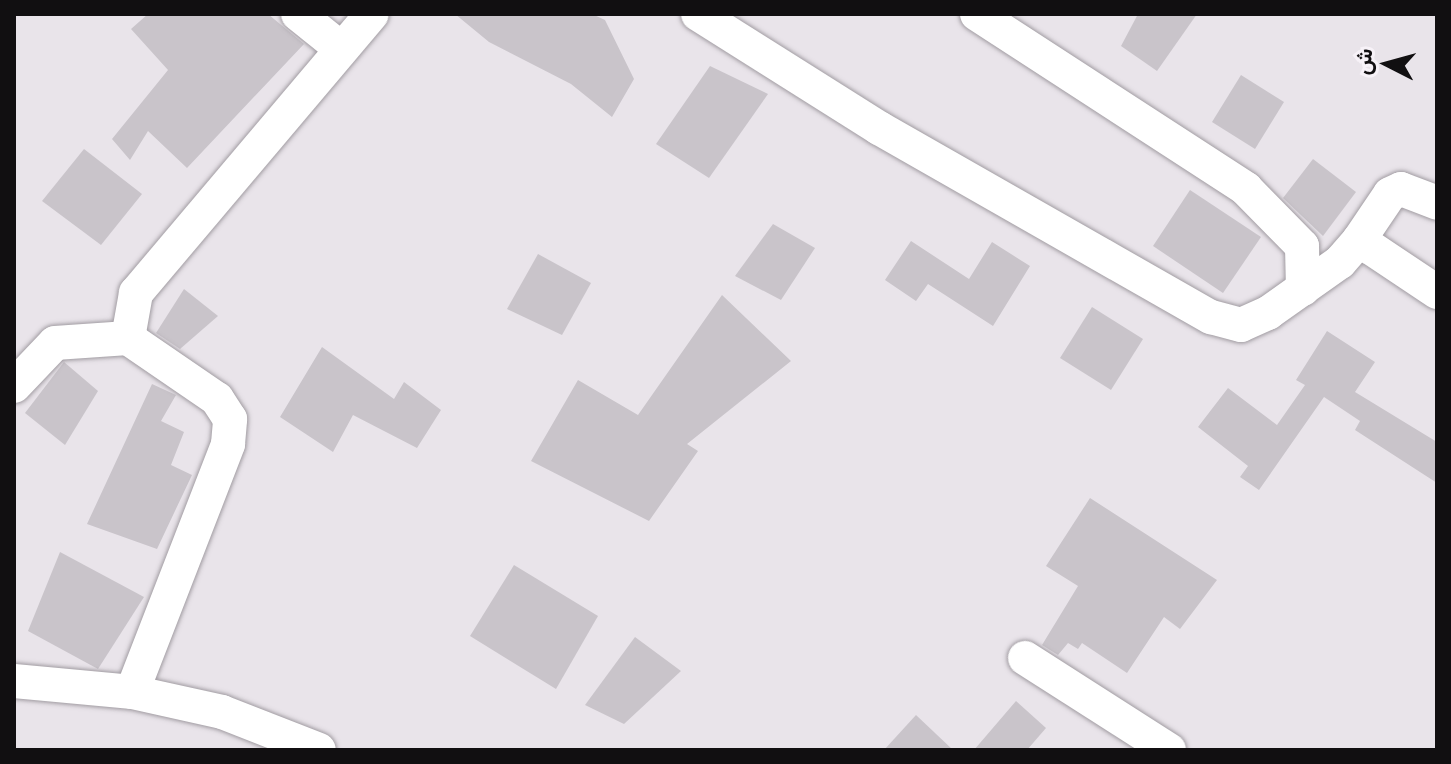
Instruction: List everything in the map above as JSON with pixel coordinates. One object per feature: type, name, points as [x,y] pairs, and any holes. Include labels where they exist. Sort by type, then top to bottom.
[{"type":"street","points":[[298,14],[339,47]]},
{"type":"street","points":[[128,338],[136,293],[155,263],[339,47],[372,14]]},
{"type":"street","points":[[698,14],[879,128],[1211,317],[1241,325],[1303,289],[1359,240],[1390,194],[1401,189],[1437,203]]},
{"type":"street","points":[[977,14],[1246,189],[1302,246],[1303,289]]},
{"type":"street","points":[[1359,240],[1437,292]]},
{"type":"street","points":[[14,386],[55,343],[128,338],[217,399],[230,419],[228,444],[132,692]]},
{"type":"street","points":[[1025,658],[1169,750]]},
{"type":"street","points":[[14,681],[132,692],[222,712],[319,750]]},
{"type":"building","points":[[148,14],[268,14],[304,44],[187,168],[148,131],[130,160],[112,139],[168,70],[131,29]]},
{"type":"building","points":[[455,14],[592,14],[605,20],[634,79],[612,117],[571,84],[489,42]]},
{"type":"building","points":[[1138,14],[1197,14],[1157,71],[1121,46]]},
{"type":"building","points":[[710,66],[768,94],[709,178],[656,144]]},
{"type":"building","points":[[1241,75],[1284,102],[1255,149],[1212,122]]},
{"type":"building","points":[[84,149],[142,194],[101,245],[42,201]]},
{"type":"building","points":[[1313,159],[1356,192],[1323,236],[1283,198]]},
{"type":"building","points":[[1190,190],[1261,237],[1223,293],[1153,246]]},
{"type":"building","points":[[773,224],[815,248],[781,300],[735,276]]},
{"type":"building","points":[[911,241],[969,279],[992,242],[1030,266],[993,326],[928,284],[916,301],[885,280]]},
{"type":"building","points":[[538,254],[591,283],[562,335],[507,309]]},
{"type":"building","points":[[184,289],[218,316],[180,349],[156,333]]},
{"type":"building","points":[[722,295],[791,361],[687,444],[698,451],[649,521],[531,461],[578,380],[638,415]]},
{"type":"building","points":[[1092,307],[1143,339],[1111,390],[1060,358]]},
{"type":"building","points":[[1327,331],[1375,362],[1355,392],[1437,442],[1437,483],[1355,430],[1360,421],[1324,397],[1259,490],[1240,477],[1248,466],[1198,427],[1228,388],[1277,425],[1305,385],[1296,380]]},
{"type":"building","points":[[322,347],[394,399],[404,382],[441,410],[417,448],[353,415],[333,452],[280,417]]},
{"type":"building","points":[[64,362],[98,391],[65,445],[25,413]]},
{"type":"building","points":[[152,384],[176,395],[161,421],[184,432],[171,465],[192,475],[157,549],[87,524]]},
{"type":"building","points":[[1090,498],[1217,580],[1180,629],[1164,617],[1127,673],[1082,643],[1078,649],[1068,643],[1058,655],[1042,645],[1078,586],[1046,566]]},
{"type":"building","points":[[60,552],[144,597],[98,669],[28,631]]},
{"type":"building","points":[[514,565],[598,616],[556,689],[470,636]]},
{"type":"building","points":[[635,637],[681,671],[624,724],[585,705]]},
{"type":"building","points":[[1016,701],[1046,728],[1027,750],[974,750]]},
{"type":"building","points":[[916,715],[953,750],[884,750]]}]
